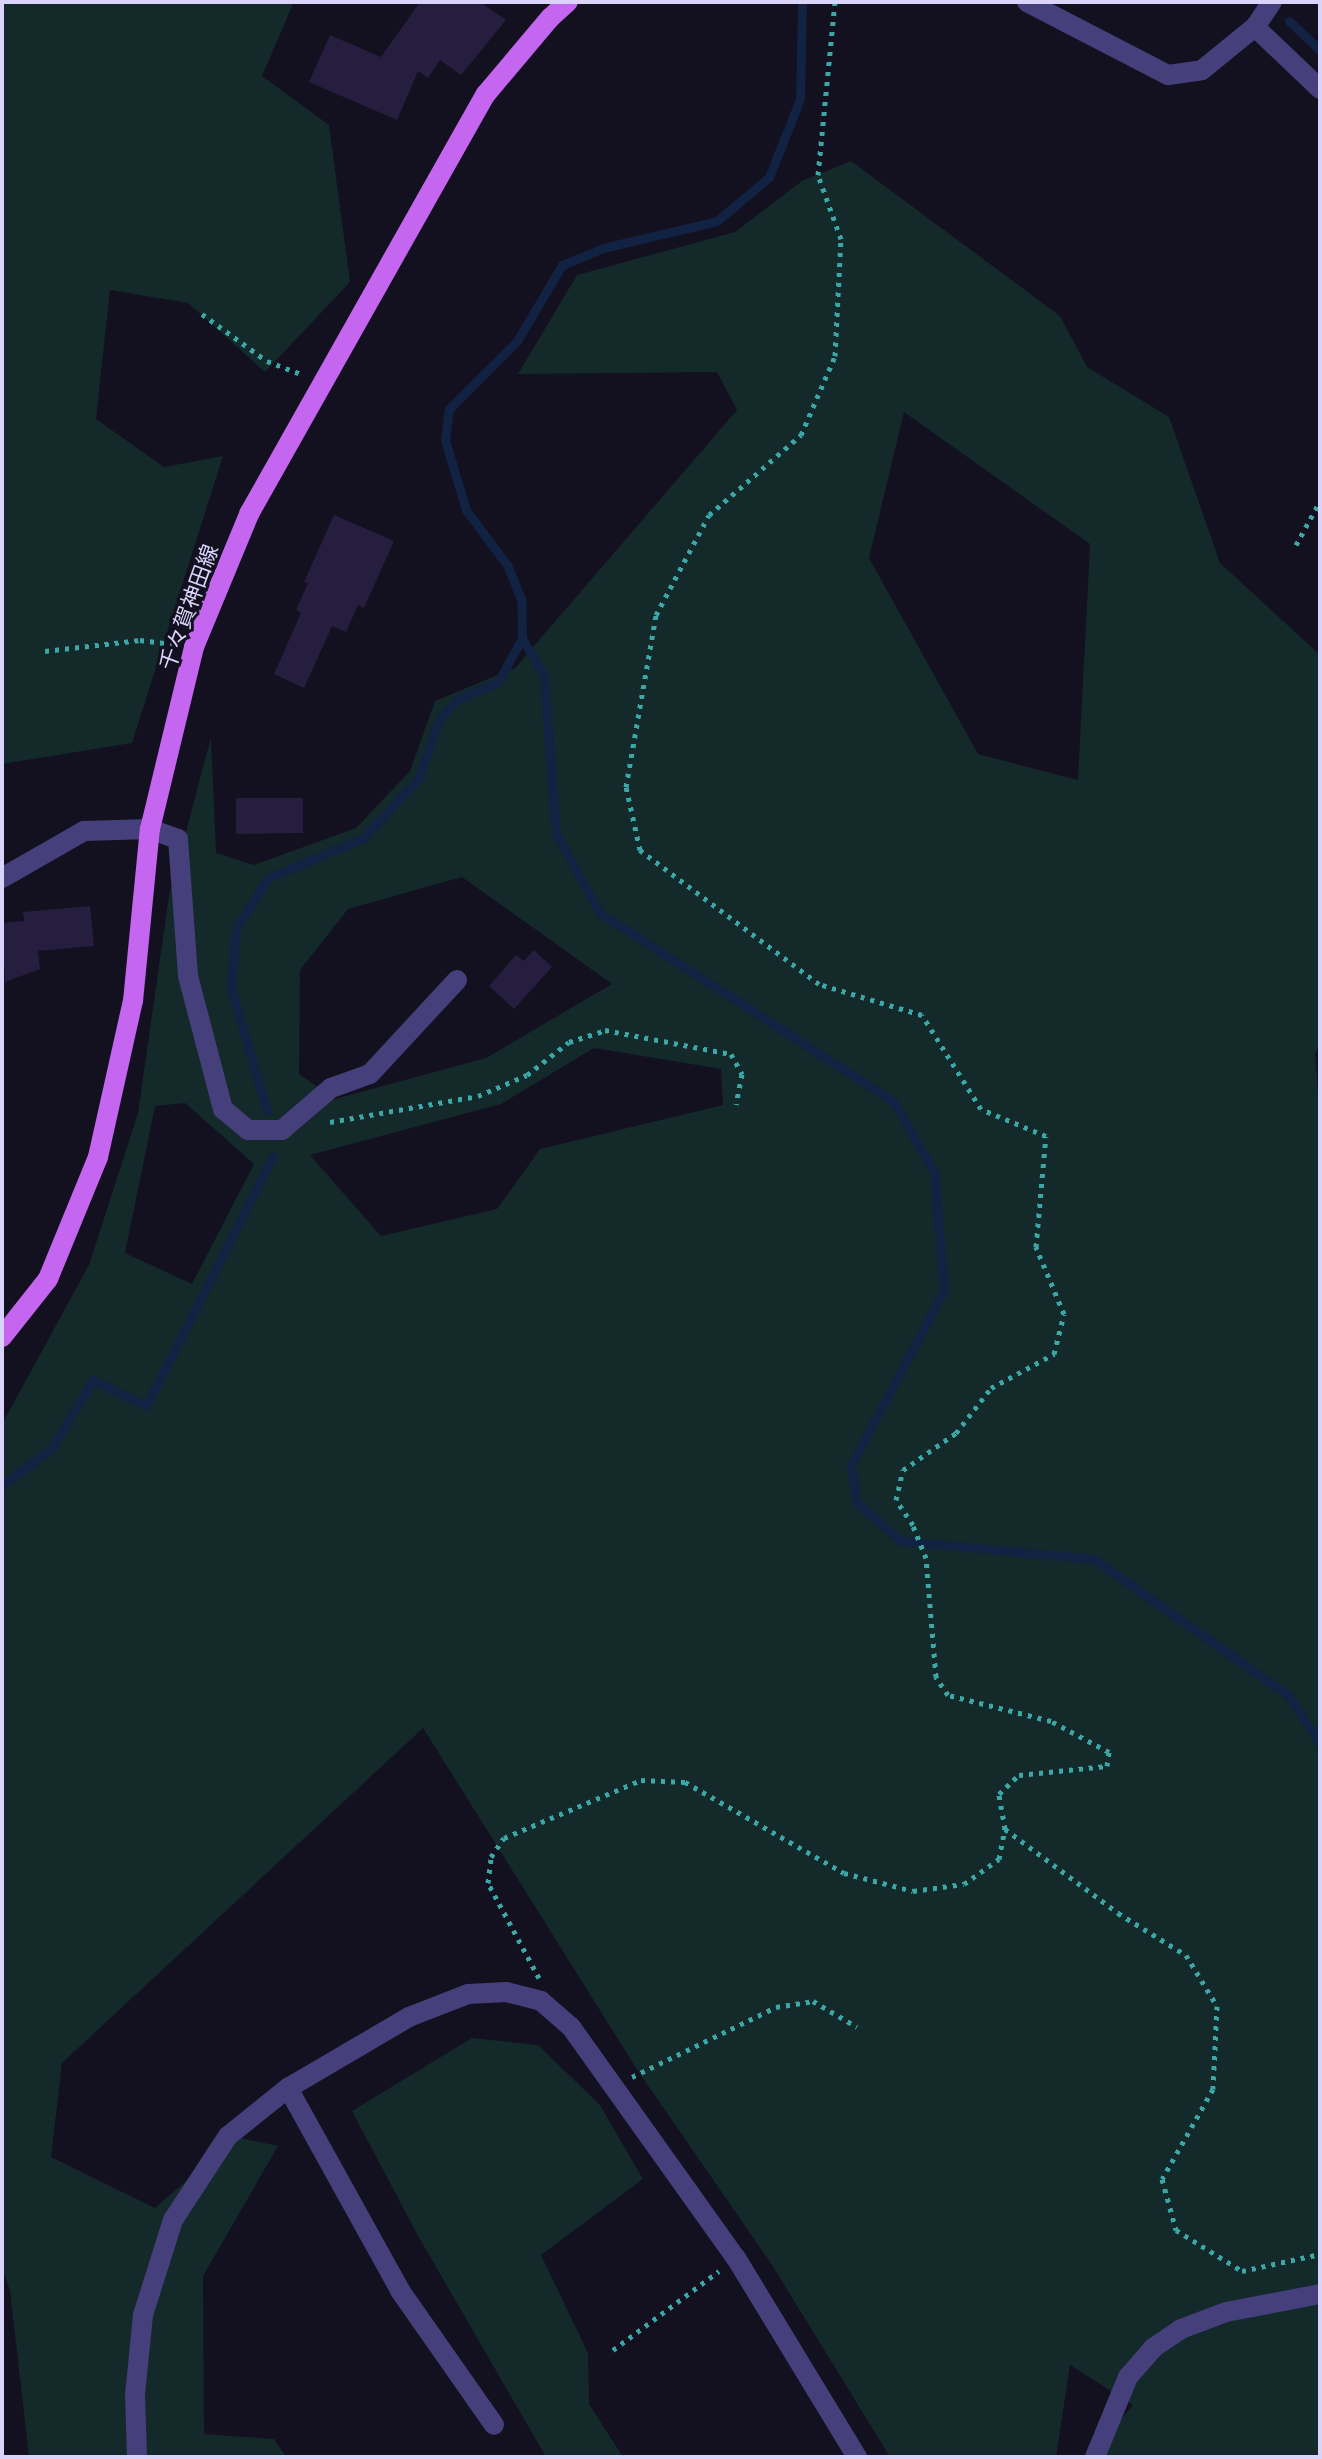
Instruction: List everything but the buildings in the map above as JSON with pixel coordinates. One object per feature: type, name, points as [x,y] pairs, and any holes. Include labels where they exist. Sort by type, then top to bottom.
[{"type":"main road","name":"千々賀神田線","points":[[2,1337],[48,1279],[98,1157],[133,1001],[150,829],[194,647],[249,514],[321,381],[486,94],[550,18],[568,2]]},
{"type":"street","points":[[1027,2],[1168,75],[1202,70],[1255,27],[1272,2]]},
{"type":"street","points":[[1255,27],[1320,89]]},
{"type":"street","points":[[2,878],[84,831],[150,829],[178,839],[188,976],[223,1109],[248,1130],[282,1130],[331,1088],[370,1074],[457,980]]},
{"type":"street","points":[[137,2457],[135,2395],[143,2315],[173,2220],[228,2136],[288,2088],[409,2017],[468,1994],[506,1992],[541,2001],[571,2027],[736,2258],[857,2457]]},
{"type":"street","points":[[288,2088],[401,2292],[494,2425]]},
{"type":"street","points":[[1095,2457],[1128,2377],[1153,2348],[1181,2329],[1226,2312],[1320,2294]]},
{"type":"path","points":[[541,2001],[539,1972],[488,1883],[491,1857],[504,1838],[641,1780],[685,1782],[844,1873],[913,1891],[964,1884],[999,1859],[1005,1829],[999,1794],[1019,1775],[1107,1766],[1109,1752],[1051,1721],[948,1695],[936,1677],[926,1558],[913,1525],[896,1500],[903,1470],[956,1433],[991,1388],[1054,1354],[1064,1314],[1036,1247],[1046,1136],[981,1109],[922,1015],[819,984],[640,850],[626,787],[656,615],[709,515],[801,435],[835,356],[841,239],[818,175],[835,2]]},
{"type":"path","points":[[202,314],[267,361],[321,381]]},
{"type":"path","points":[[1296,545],[1320,501]]},
{"type":"path","points":[[45,651],[140,640],[194,647]]},
{"type":"path","points":[[327,1122],[478,1096],[527,1075],[569,1042],[605,1030],[731,1054],[742,1074],[736,1104]]},
{"type":"path","points":[[1005,1829],[1118,1913],[1186,1955],[1217,2006],[1213,2089],[1162,2179],[1176,2230],[1242,2271],[1320,2254]]},
{"type":"path","points":[[613,2086],[776,2007],[813,2001],[857,2027]]},
{"type":"path","points":[[613,2350],[736,2258]]},
{"type":"green space","points":[[2,2],[294,2],[262,76],[329,125],[350,282],[265,372],[188,303],[110,290],[96,419],[164,467],[223,456],[132,743],[2,764]]},
{"type":"green space","points":[[851,161],[1060,316],[1087,367],[1169,417],[1220,563],[1320,655],[1320,1045],[1315,1053],[1320,1119],[1320,2457],[1089,2457],[1133,2405],[1070,2365],[1056,2457],[890,2457],[772,2265],[638,2071],[423,1728],[62,2063],[51,2157],[155,2208],[236,2137],[278,2146],[203,2276],[204,2434],[274,2439],[286,2457],[29,2457],[10,2291],[2,2267],[2,1424],[89,1265],[138,1113],[169,896],[211,737],[216,853],[254,865],[356,828],[410,771],[435,701],[515,668],[737,410],[717,372],[518,374],[577,275],[735,232],[802,181]],"holes":[[[904,412],[1090,544],[1078,780],[978,754],[869,558]],[[462,877],[612,984],[486,1058],[335,1099],[299,1074],[300,970],[348,909]],[[594,1048],[721,1069],[723,1105],[540,1149],[497,1209],[381,1236],[310,1155],[501,1104]],[[185,1103],[254,1164],[192,1284],[125,1253],[155,1106]]]},
{"type":"green space","points":[[472,2038],[538,2045],[600,2105],[643,2179],[541,2255],[588,2353],[589,2404],[623,2457],[546,2457],[417,2234],[352,2111]]},
{"type":"waterway","points":[[267,1111],[231,989],[236,928],[268,878],[363,838],[418,779],[440,718],[458,699],[498,682],[522,638],[521,599],[507,565],[466,510],[445,440],[449,409],[517,341],[562,265],[603,248],[717,221],[769,177],[800,99],[802,2]]},
{"type":"waterway","points":[[1289,21],[1320,50]]},
{"type":"waterway","points":[[522,638],[544,676],[556,834],[600,913],[893,1101],[934,1172],[944,1290],[851,1465],[856,1502],[901,1541],[1094,1559],[1289,1696],[1320,1744]]},
{"type":"waterway","points":[[2,1485],[51,1449],[93,1380],[146,1406],[273,1156]]}]
